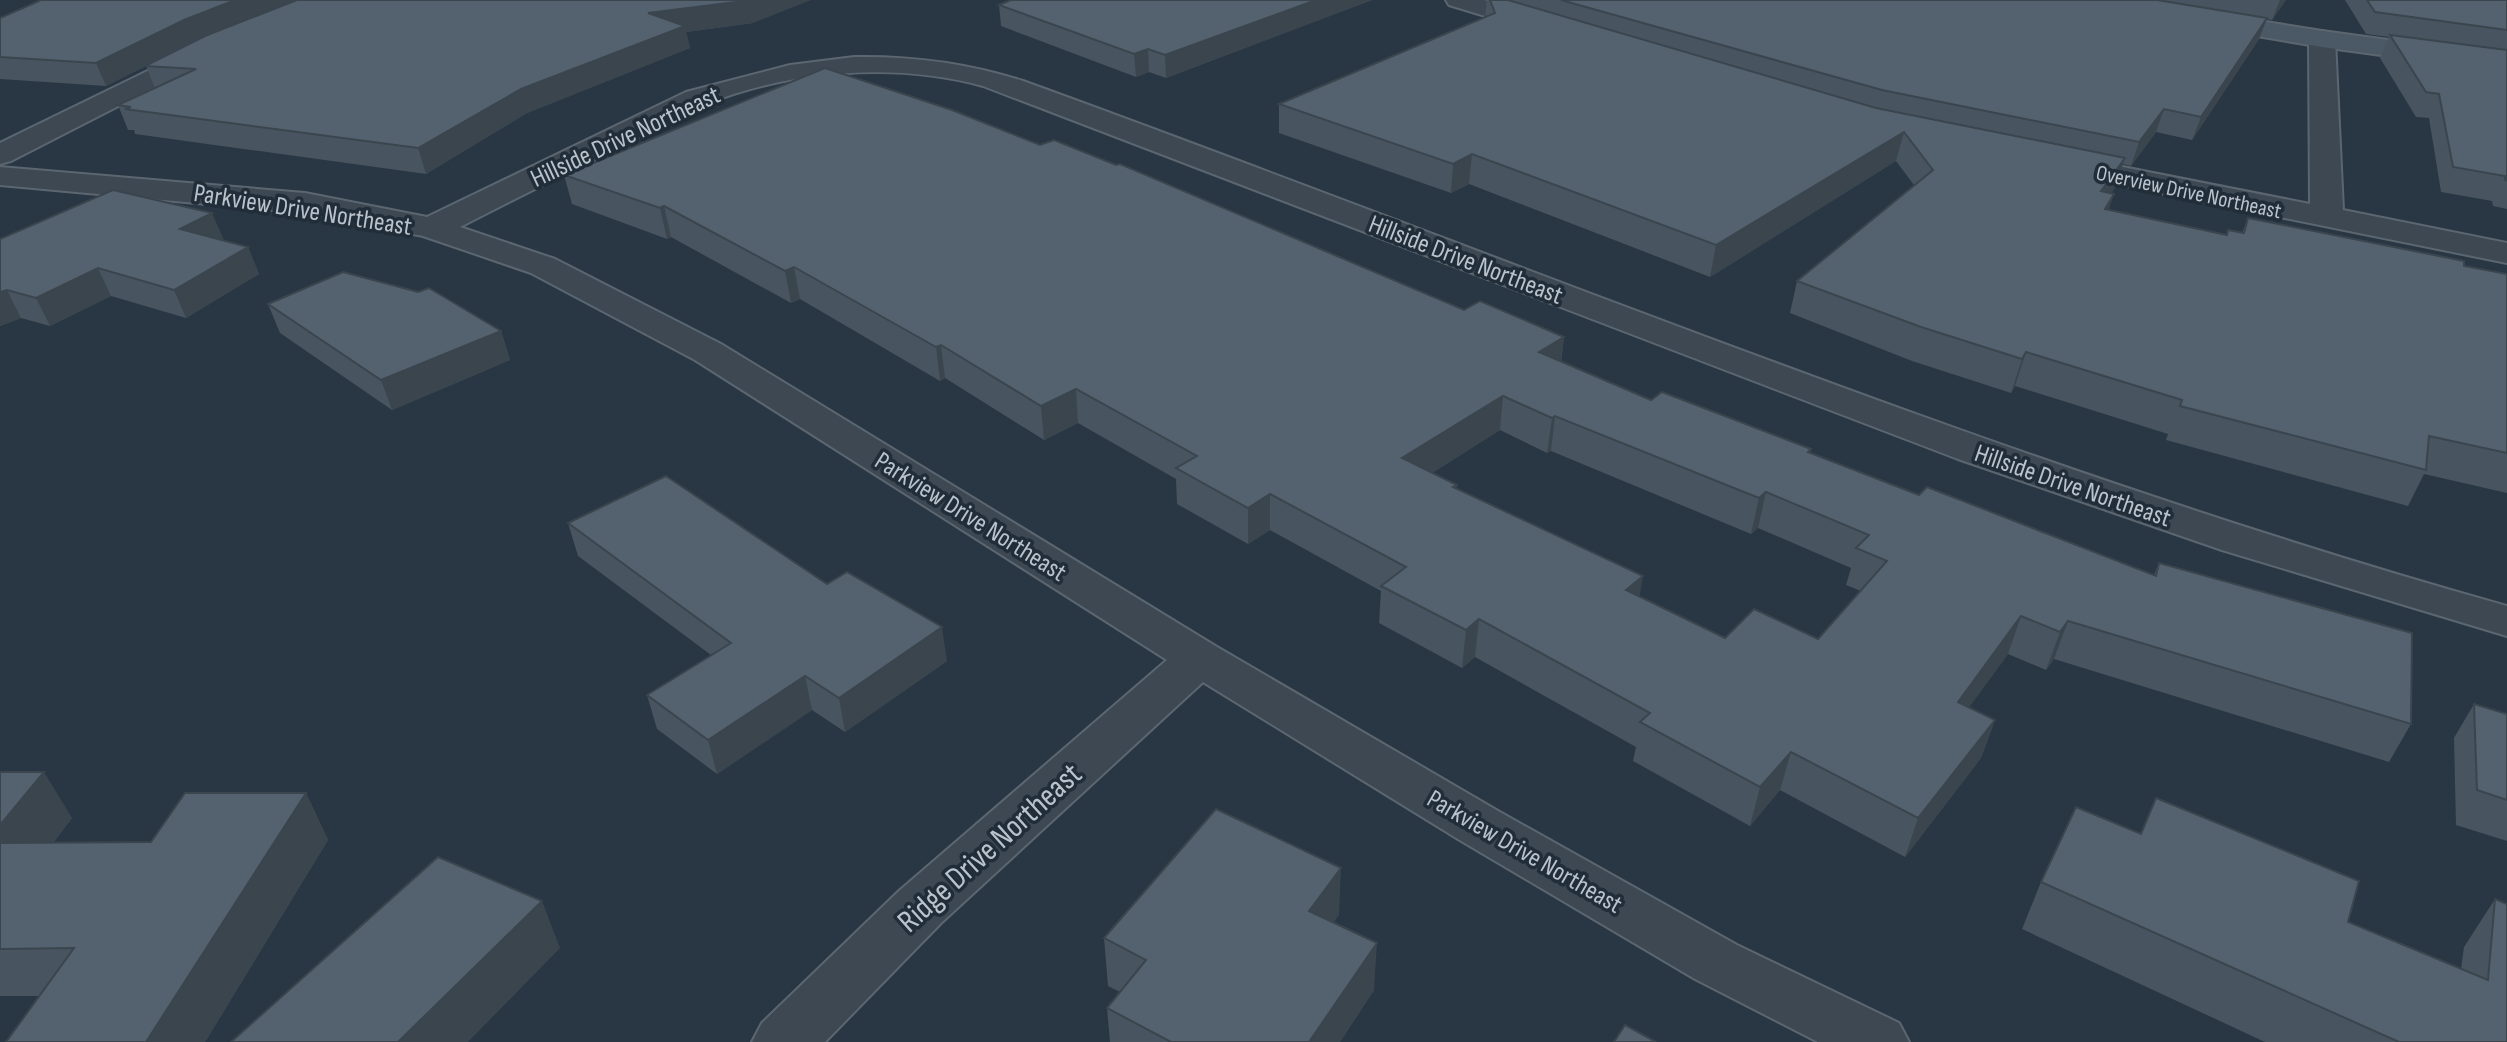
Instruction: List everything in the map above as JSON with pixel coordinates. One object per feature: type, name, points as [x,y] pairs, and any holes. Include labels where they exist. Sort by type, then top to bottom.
[{"type":"street","points":[[1458,0],[1573,35]]},
{"type":"street","points":[[2086,0],[2322,39],[2507,64]]},
{"type":"street","points":[[0,155],[230,39]]},
{"type":"street","points":[[2322,39],[2327,219]]},
{"type":"street","name":"Hillside Drive Northeast","points":[[431,228],[696,98],[743,82],[834,67],[895,65],[957,71],[1265,182],[2030,472],[2250,545],[2507,621]]},
{"type":"street","name":"Overview Drive Northeast","points":[[2033,158],[2507,253]]},
{"type":"street","name":"Parkview Drive Northeast","points":[[0,176],[305,203],[431,228],[543,266],[708,352],[1200,658],[1478,825],[1716,962],[1877,1042]]},
{"type":"street","name":"Ridge Drive Northeast","points":[[784,1042],[920,907],[1200,658]]},
{"type":"building","points":[[41,0],[235,0],[184,20],[96,63],[0,57],[0,18]]},
{"type":"building","points":[[297,0],[752,0],[648,13],[685,26],[521,89],[418,148],[125,109],[131,107],[118,105],[196,69],[145,66],[205,36]]},
{"type":"building","points":[[1011,0],[1316,0],[1165,55],[1148,49],[1134,54],[999,5]]},
{"type":"building","points":[[1490,0],[1508,0],[1876,108],[2125,158],[2101,191],[2114,194],[2105,209],[2227,235],[2228,230],[2244,233],[2248,218],[2464,261],[2464,266],[2507,274],[2507,453],[2429,436],[2426,470],[2180,406],[2182,400],[2026,352],[2022,359],[1921,327],[1797,281],[1933,170],[1904,132],[1716,245],[1472,154],[1453,164],[1279,104],[1495,13]]},
{"type":"building","points":[[1561,0],[2157,0],[2267,18],[2201,117],[2164,109],[2139,142],[1882,90]]},
{"type":"building","points":[[2367,0],[2507,0],[2507,30],[2375,12]]},
{"type":"building","points":[[2390,35],[2507,50],[2507,181],[2505,176],[2453,167],[2439,94],[2426,92]]},
{"type":"building","points":[[825,68],[952,110],[1040,145],[1054,140],[1120,164],[1464,310],[1480,301],[1564,337],[1539,352],[1651,400],[1662,392],[1811,449],[1808,452],[1919,495],[1927,487],[2156,576],[2159,563],[2412,633],[2411,724],[2068,621],[2060,632],[2021,616],[1958,702],[1995,720],[1918,818],[1791,752],[1760,787],[1640,722],[1650,713],[1479,619],[1466,630],[1381,586],[1406,567],[1270,494],[1248,508],[1176,468],[1197,456],[1076,389],[1041,406],[941,345],[936,347],[794,267],[785,271],[664,206],[660,208],[564,175]],"holes":[[[1503,396],[1552,418],[1555,416],[1759,498],[1766,492],[1869,535],[1856,548],[1887,561],[1818,639],[1754,609],[1725,638],[1626,590],[1643,576],[1453,487],[1457,485],[1402,458]]]},
{"type":"building","points":[[113,190],[212,213],[180,229],[248,247],[174,290],[98,268],[36,298],[7,290],[0,292],[0,239]]},
{"type":"building","points":[[343,272],[418,292],[429,288],[501,331],[381,380],[268,304]]},
{"type":"building","points":[[666,476],[827,584],[847,572],[942,627],[839,698],[805,676],[708,740],[647,695],[731,643],[568,523]]},
{"type":"building","points":[[2474,704],[2507,714],[2507,800],[2477,790]]},
{"type":"building","points":[[0,772],[44,772],[0,825]]},
{"type":"building","points":[[185,793],[306,793],[146,1042],[6,1042],[74,948],[0,949],[0,843],[151,842]]},
{"type":"building","points":[[2156,798],[2359,881],[2348,922],[2488,980],[2495,899],[2507,904],[2507,1042],[2399,1042],[2041,882],[2076,807],[2141,834]]},
{"type":"building","points":[[1216,809],[1341,868],[1309,911],[1377,943],[1309,1042],[1171,1042],[1107,1008],[1146,960],[1104,938]]},
{"type":"building","points":[[438,857],[542,901],[398,1042],[231,1042]]},
{"type":"building","points":[[1625,1025],[1656,1042],[1614,1042]]}]
